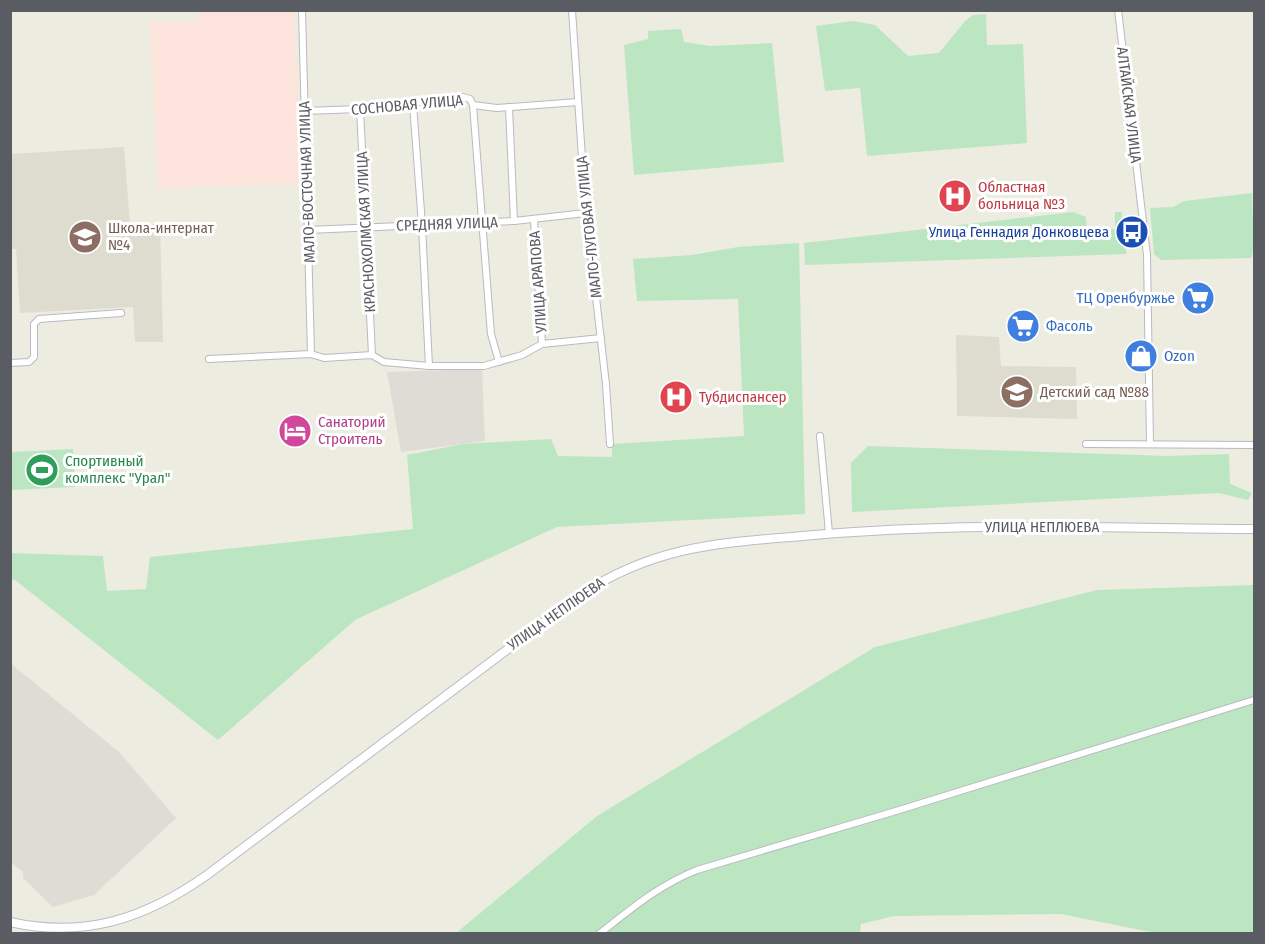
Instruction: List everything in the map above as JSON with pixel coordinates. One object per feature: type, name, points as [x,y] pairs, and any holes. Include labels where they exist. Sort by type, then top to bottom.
[{"type":"main road","name":"УЛИЦА НЕПЛЮЕВА","points":[[10,922],[51,927],[97,925],[140,913],[174,897],[207,875],[580,595],[624,569],[660,556],[696,547],[829,534],[947,526],[1254,529]]},
{"type":"street","name":"МАЛО-ВОСТОЧНАЯ УЛИЦА","points":[[302,10],[312,354]]},
{"type":"street","name":"МАЛО-ЛУГОВАЯ УЛИЦА","points":[[572,10],[586,213],[601,338],[610,444]]},
{"type":"street","name":"АЛТАЙСКАЯ УЛИЦА","points":[[1118,10],[1147,255],[1150,444]]},
{"type":"street","name":"СОСНОВАЯ УЛИЦА","points":[[305,111],[360,109],[463,97],[470,99],[473,105],[497,108],[578,102]]},
{"type":"street","points":[[412,104],[422,225],[429,366]]},
{"type":"street","points":[[473,105],[491,334],[499,362]]},
{"type":"street","name":"УЛИЦА АРАПОВА","points":[[509,106],[513,221]]},
{"type":"street","name":"КРАСНОХОЛМСКАЯ УЛИЦА","points":[[360,109],[372,355]]},
{"type":"street","name":"СРЕДНЯЯ УЛИЦА","points":[[308,230],[534,220],[586,213]]},
{"type":"street","name":"УЛИЦА АРАПОВА","points":[[534,220],[542,344]]},
{"type":"street","points":[[10,363],[29,362],[34,357],[34,324],[39,319],[121,313]]},
{"type":"street","points":[[209,359],[312,354],[324,358],[372,355],[384,362],[429,366],[484,366],[523,354],[542,344],[601,338]]},
{"type":"street","points":[[820,436],[829,534]]},
{"type":"street","points":[[1086,444],[1254,445]]},
{"type":"street","points":[[599,933],[657,889],[696,870],[896,811],[1254,700]]},
{"type":"shaded area","points":[[255,10],[294,11],[302,183],[158,189],[150,22],[198,20],[198,13]]},
{"type":"shaded area","name":"Школа-интернат №4","points":[[124,147],[130,225],[160,224],[163,342],[135,342],[133,307],[20,313],[16,249],[11,249],[11,154]]},
{"type":"shaded area","name":"Детский сад №88","points":[[956,335],[999,337],[1001,366],[1076,367],[1077,419],[957,416]]},
{"type":"shaded area","points":[[482,369],[485,441],[401,452],[387,372]]},
{"type":"shaded area","points":[[10,663],[119,752],[176,818],[94,895],[53,907],[23,878],[23,872],[11,862]]},
{"type":"green space","points":[[986,14],[987,45],[1023,44],[1027,143],[867,156],[860,88],[825,91],[816,26],[853,21],[875,25],[908,56],[939,53],[965,21],[973,15]]},
{"type":"green space","points":[[681,29],[684,42],[711,46],[772,43],[784,162],[634,175],[624,45],[648,39],[648,31]]},
{"type":"green space","points":[[1252,193],[1254,248],[1251,258],[1161,260],[1154,254],[1150,208],[1173,207],[1184,201]]},
{"type":"green space","points":[[1073,212],[1086,217],[1087,232],[1115,229],[1115,212],[1122,212],[1121,238],[1127,254],[805,265],[804,243]]},
{"type":"green space","points":[[799,243],[805,514],[557,527],[355,620],[218,740],[11,579],[10,553],[103,556],[107,591],[146,589],[150,557],[413,529],[407,455],[463,444],[551,439],[558,456],[612,457],[612,444],[744,436],[738,299],[637,301],[633,259],[692,255],[738,247]]},
{"type":"green space","points":[[868,446],[1168,456],[1229,454],[1230,484],[1252,493],[1248,500],[1219,493],[852,512],[851,463]]},
{"type":"green space","name":"Спортивный комплекс \"Урал\"","points":[[73,449],[75,487],[11,490],[11,452]]},
{"type":"green space","points":[[1254,585],[1254,933],[1156,933],[1061,914],[894,916],[861,924],[860,934],[455,934],[597,816],[875,647],[1097,590]]},
{"type":"place","name":"Областная больница №3","points":[[955,196]]},
{"type":"place","name":"Улица Геннадия Донковцева","points":[[1132,232]]},
{"type":"place","name":"Школа-интернат №4","points":[[85,237]]},
{"type":"place","name":"ТЦ Оренбуржье","points":[[1198,298]]},
{"type":"place","name":"Фасоль","points":[[1023,326]]},
{"type":"place","name":"Ozon","points":[[1141,356]]},
{"type":"place","name":"Детский сад №88","points":[[1017,392]]},
{"type":"place","name":"Тубдиспансер","points":[[676,397]]},
{"type":"place","name":"Санаторий Строитель","points":[[295,431]]},
{"type":"place","name":"Спортивный комплекс \"Урал\"","points":[[42,470]]}]
